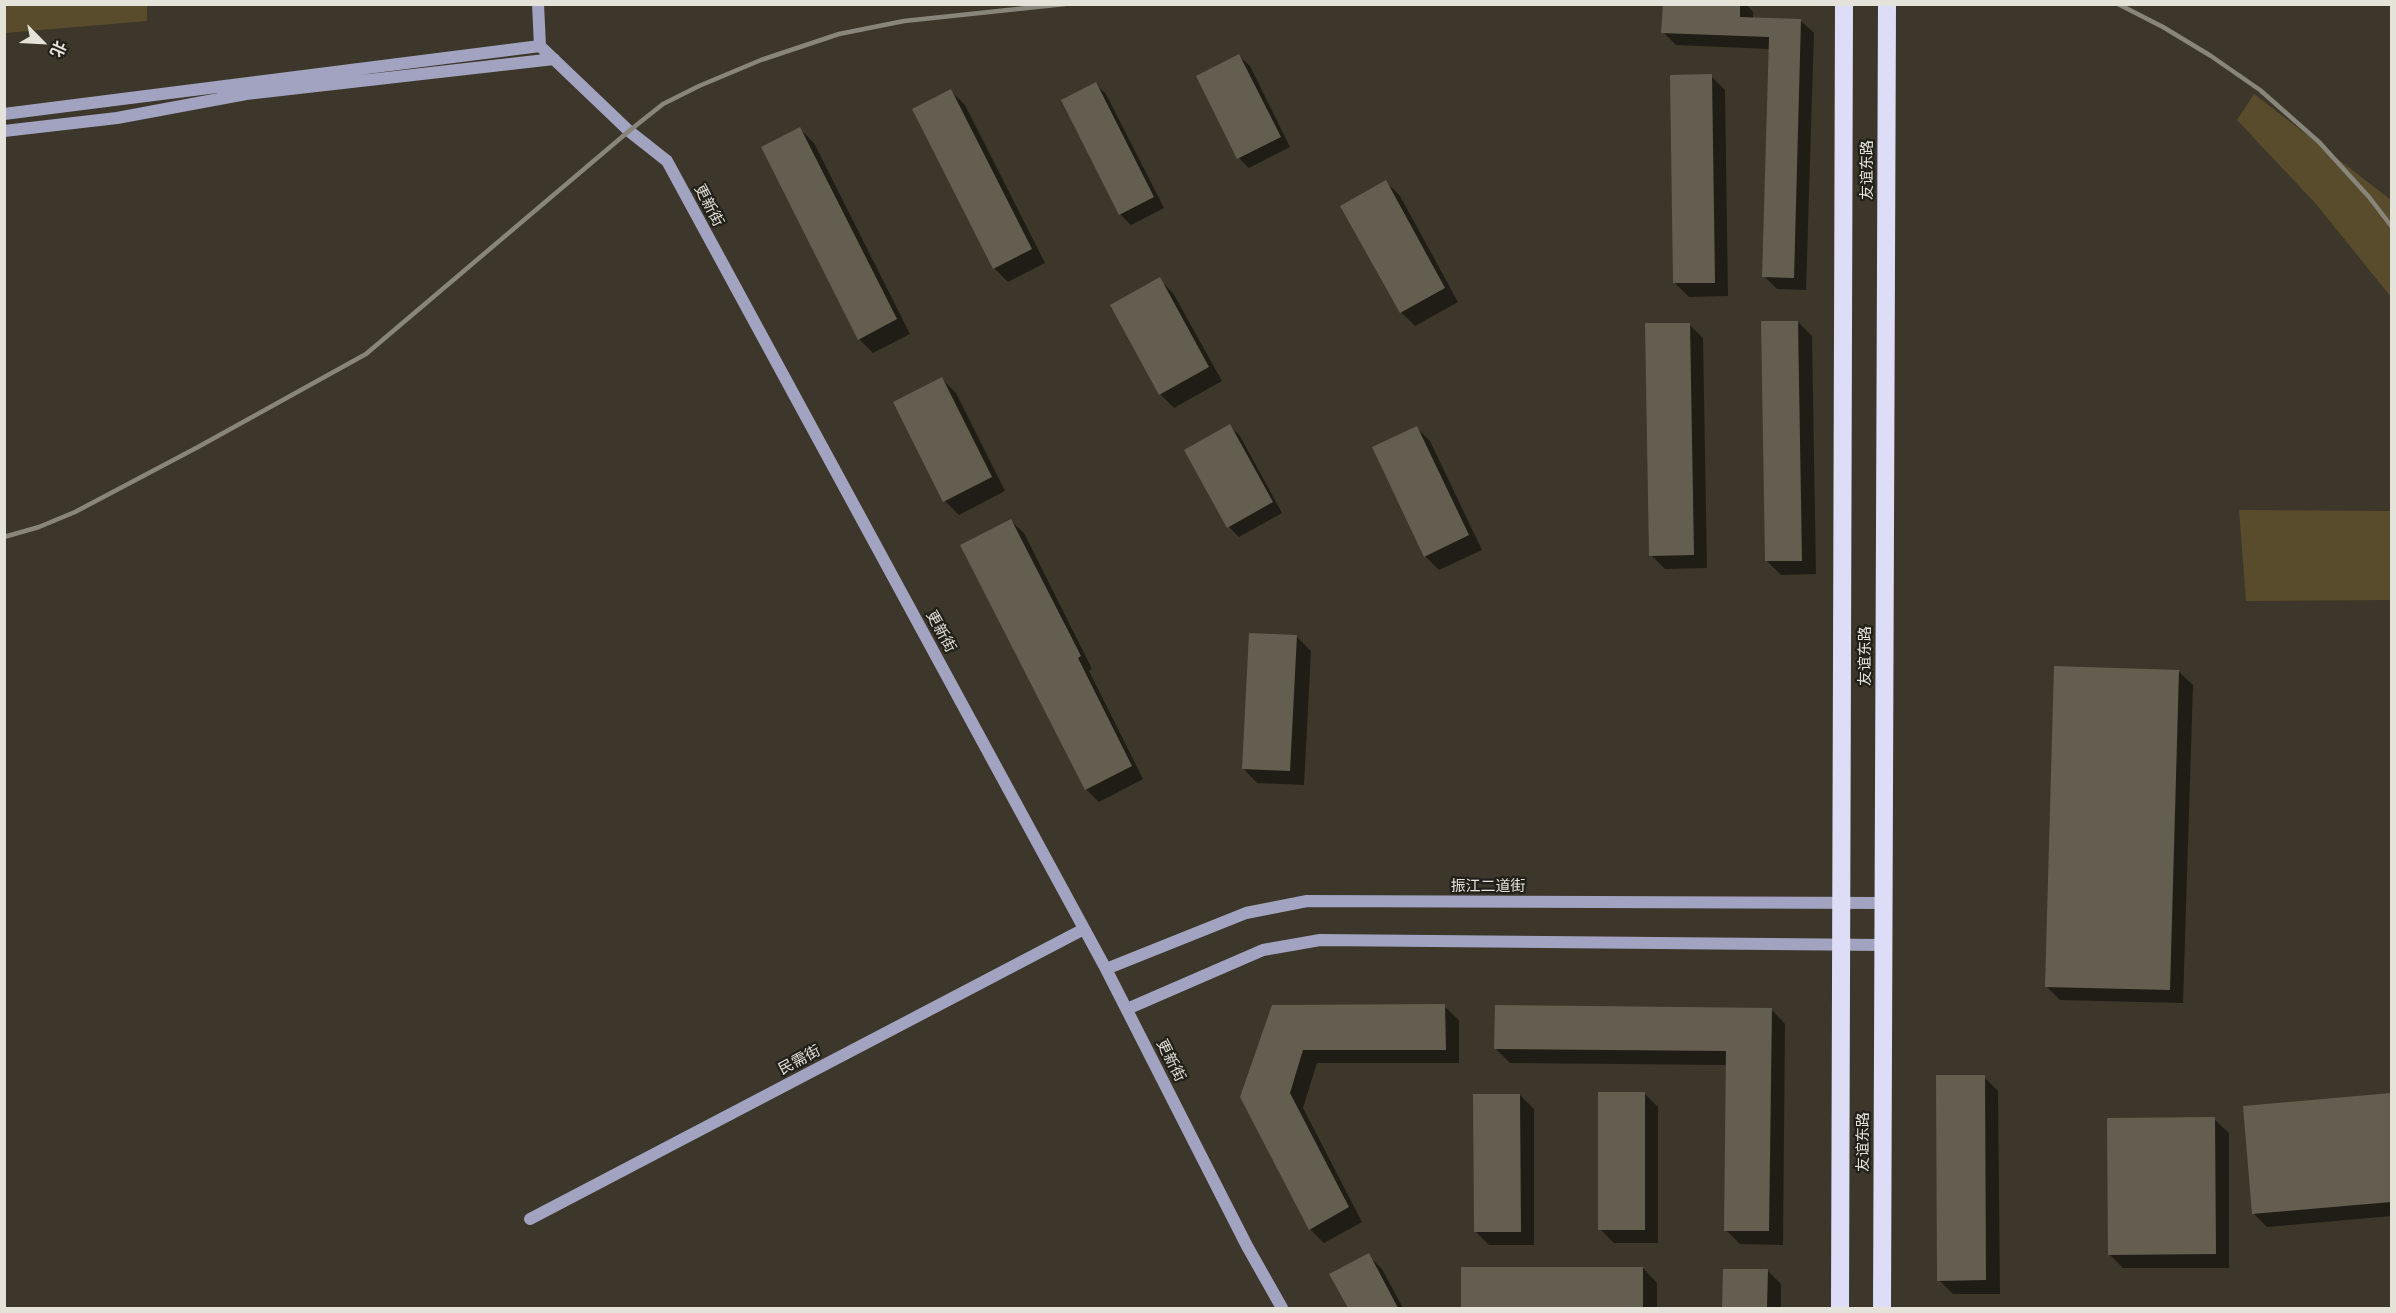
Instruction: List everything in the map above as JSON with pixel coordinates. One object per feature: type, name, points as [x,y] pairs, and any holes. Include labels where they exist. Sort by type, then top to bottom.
[{"type":"highway","name":"友谊东路","points":[[1840,1308],[1844,4]]},
{"type":"highway","name":"友谊东路","points":[[1882,1308],[1887,4]]},
{"type":"street","points":[[4,114],[540,46],[538,4]]},
{"type":"street","name":"更新街","points":[[540,46],[629,131],[667,161],[1106,969],[1247,1246],[1282,1308]]},
{"type":"street","points":[[4,132],[117,118],[246,94],[554,59]]},
{"type":"street","name":"振江二道街","points":[[1106,969],[1246,913],[1307,901],[1883,903]]},
{"type":"street","name":"民需街","points":[[530,1219],[1084,929]]},
{"type":"street","points":[[1127,1009],[1263,950],[1320,940],[1882,945]]},
{"type":"shaded area","points":[[5,4],[147,5],[147,21],[5,33]]},
{"type":"shaded area","points":[[2254,94],[2391,200],[2391,297],[2316,204],[2237,120]]},
{"type":"shaded area","points":[[2239,510],[2391,511],[2391,600],[2246,601]]},
{"type":"building","points":[[1663,4],[1740,4],[1740,17],[1801,19],[1794,278],[1762,277],[1769,37],[1661,33]]},
{"type":"building","points":[[1239,54],[1281,137],[1237,159],[1196,76]]},
{"type":"building","points":[[1712,74],[1715,283],[1673,283],[1670,75]]},
{"type":"building","points":[[1096,82],[1154,197],[1119,215],[1061,100]]},
{"type":"building","points":[[951,89],[1032,249],[993,269],[912,109]]},
{"type":"building","points":[[800,127],[897,319],[858,340],[761,147]]},
{"type":"building","points":[[1386,180],[1445,288],[1400,313],[1340,206]]},
{"type":"building","points":[[1160,277],[1209,367],[1159,395],[1110,305]]},
{"type":"building","points":[[1761,321],[1798,321],[1802,561],[1765,561]]},
{"type":"building","points":[[1645,323],[1690,323],[1694,555],[1649,556]]},
{"type":"building","points":[[942,377],[992,477],[943,502],[893,402]]},
{"type":"building","points":[[1230,424],[1273,502],[1227,528],[1184,450]]},
{"type":"building","points":[[1417,426],[1469,535],[1424,557],[1372,447]]},
{"type":"building","points":[[1011,519],[1081,656],[1078,658],[1132,766],[1085,790],[960,545]]},
{"type":"building","points":[[1249,633],[1297,635],[1290,771],[1242,769]]},
{"type":"building","points":[[2054,666],[2179,670],[2170,990],[2045,987]]},
{"type":"building","points":[[1445,1004],[1446,1050],[1303,1050],[1290,1093],[1349,1207],[1309,1230],[1240,1097],[1272,1005]]},
{"type":"building","points":[[1495,1005],[1772,1008],[1769,1231],[1724,1231],[1726,1051],[1494,1049]]},
{"type":"building","points":[[1936,1075],[1985,1075],[1986,1280],[1937,1281]]},
{"type":"building","points":[[1598,1092],[1645,1092],[1645,1230],[1598,1230]]},
{"type":"building","points":[[2391,1093],[2391,1202],[2252,1214],[2243,1106]]},
{"type":"building","points":[[1473,1094],[1520,1094],[1521,1232],[1474,1232]]},
{"type":"building","points":[[2215,1117],[2216,1254],[2108,1255],[2107,1118]]},
{"type":"building","points":[[1369,1253],[1398,1308],[1348,1308],[1329,1274]]},
{"type":"building","points":[[1461,1267],[1643,1267],[1643,1308],[1461,1308]]},
{"type":"building","points":[[1723,1269],[1768,1269],[1767,1308],[1722,1308]]},
{"type":"railway","points":[[4,537],[39,527],[75,512],[366,354],[663,104],[761,60],[839,34],[904,21],[1065,4]]},
{"type":"railway","points":[[2118,4],[2163,27],[2211,56],[2260,90],[2319,142],[2369,197],[2392,227]]}]
